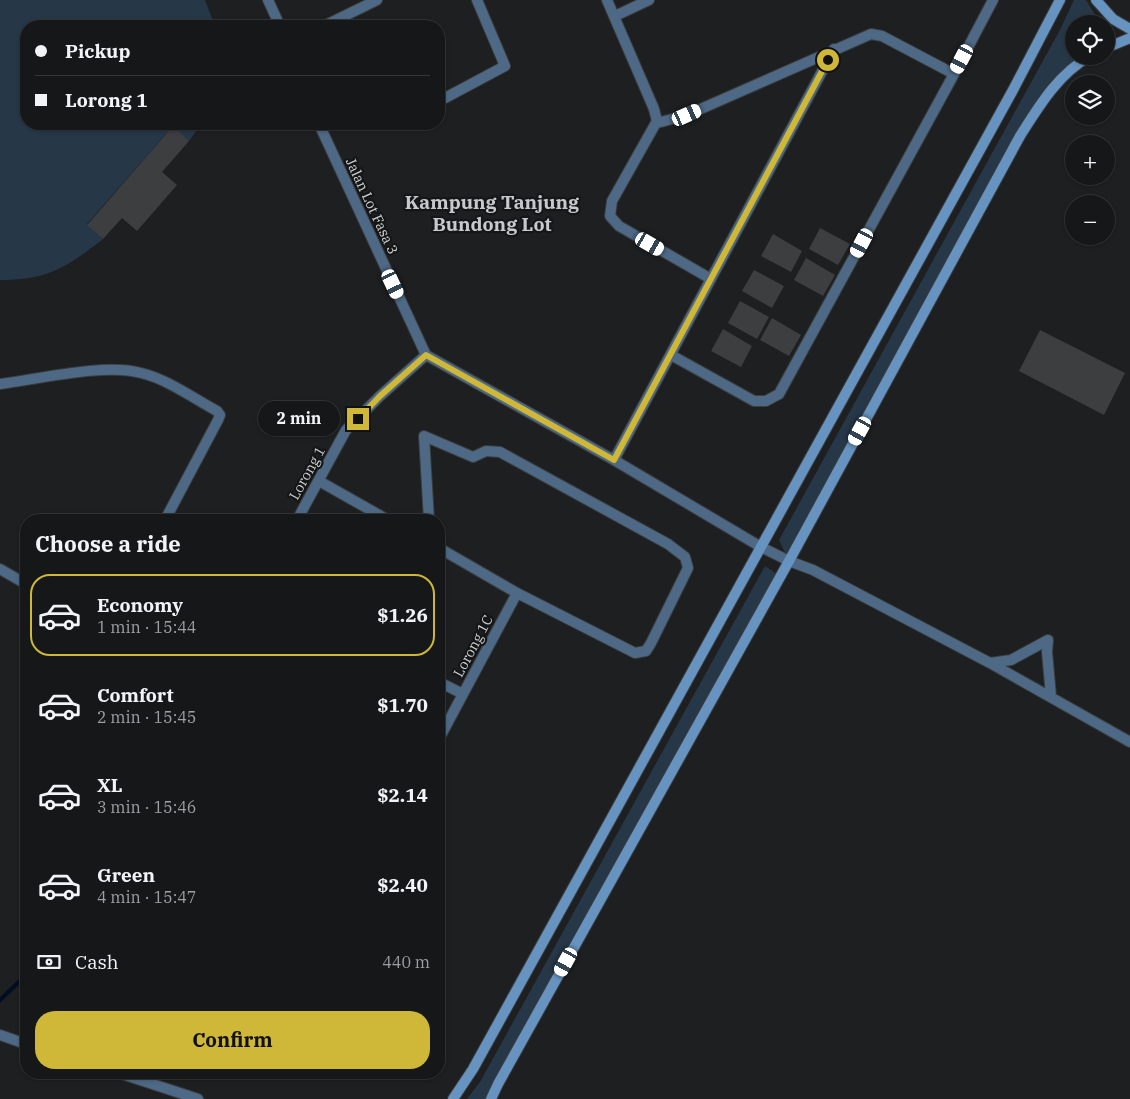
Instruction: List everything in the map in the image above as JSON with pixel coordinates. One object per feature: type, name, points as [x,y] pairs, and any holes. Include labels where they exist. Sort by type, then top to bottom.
[{"type":"main road","points":[[452,1099],[478,1060],[1060,0]]},
{"type":"main road","points":[[1096,0],[1113,19],[1130,29]]},
{"type":"main road","points":[[1115,44],[1130,38]]},
{"type":"main road","points":[[491,1099],[789,561],[1020,136],[1058,81],[1076,65]]},
{"type":"street","points":[[268,0],[277,20]]},
{"type":"street","points":[[336,20],[377,0]]},
{"type":"street","points":[[445,98],[505,66],[477,0]]},
{"type":"street","points":[[607,0],[654,109],[657,123],[612,201],[610,216],[619,226],[711,278]]},
{"type":"street","points":[[615,16],[649,0]]},
{"type":"street","points":[[671,355],[754,401],[766,402],[779,394],[993,0]]},
{"type":"street","points":[[657,123],[687,115],[865,36],[878,34],[954,74]]},
{"type":"street","points":[[614,460],[834,50]]},
{"type":"street","name":"Jalan Lot Fasa 3","points":[[322,130],[426,355]]},
{"type":"street","points":[[426,355],[614,460],[761,547],[813,570],[990,663],[1130,742]]},
{"type":"street","name":"Lorong 1","points":[[300,514],[346,430],[380,396],[426,355]]},
{"type":"street","points":[[0,384],[106,370],[130,370],[154,377],[217,411],[220,415],[218,420],[168,514]]},
{"type":"street","points":[[429,514],[424,436],[473,457],[486,451],[500,452],[668,544],[681,553],[688,562],[688,568],[651,644],[641,653],[630,651],[517,593],[445,551]]},
{"type":"street","points":[[319,481],[377,514]]},
{"type":"street","points":[[0,569],[20,581]]},
{"type":"street","name":"Lorong 1C","points":[[445,728],[517,593]]},
{"type":"street","points":[[990,663],[1011,660],[1048,640],[1046,652],[1051,696]]},
{"type":"street","points":[[445,685],[463,694]]},
{"type":"street","points":[[0,1035],[20,1042]]},
{"type":"street","points":[[137,1079],[198,1099]]},
{"type":"shaded area","points":[[0,0],[205,0],[213,20],[20,20],[20,130],[169,130],[87,224],[103,239],[56,270],[31,278],[0,280]]},
{"type":"shaded area","points":[[1074,0],[1086,0],[1095,15],[1067,15]]},
{"type":"shaded area","points":[[1065,19],[1065,65],[1076,65],[1045,95],[787,557],[779,540]]},
{"type":"shaded area","points":[[176,130],[197,130],[189,141]]},
{"type":"shaded area","points":[[765,566],[777,574],[489,1099],[467,1099],[480,1082]]},
{"type":"building","points":[[170,130],[177,130],[189,141],[162,172],[177,185],[137,231],[122,218],[103,239],[87,225]]},
{"type":"building","points":[[820,228],[850,244],[838,265],[809,249]]},
{"type":"building","points":[[773,234],[802,251],[791,272],[761,256]]},
{"type":"building","points":[[806,258],[835,275],[823,296],[794,280]]},
{"type":"building","points":[[754,270],[784,286],[772,308],[742,291]]},
{"type":"building","points":[[740,301],[769,317],[757,339],[728,323]]},
{"type":"building","points":[[772,318],[801,335],[789,356],[760,340]]},
{"type":"building","points":[[723,329],[752,346],[741,367],[711,351]]},
{"type":"building","points":[[1040,330],[1125,373],[1104,415],[1019,371]]},
{"type":"waterway","points":[[0,1000],[20,981]]},
{"type":"district","name":"Kampung Tanjung Bundong Lot","points":[[492,213]]},
{"type":"route","points":[[358,419],[380,396],[426,355],[614,460],[828,60]]}]
